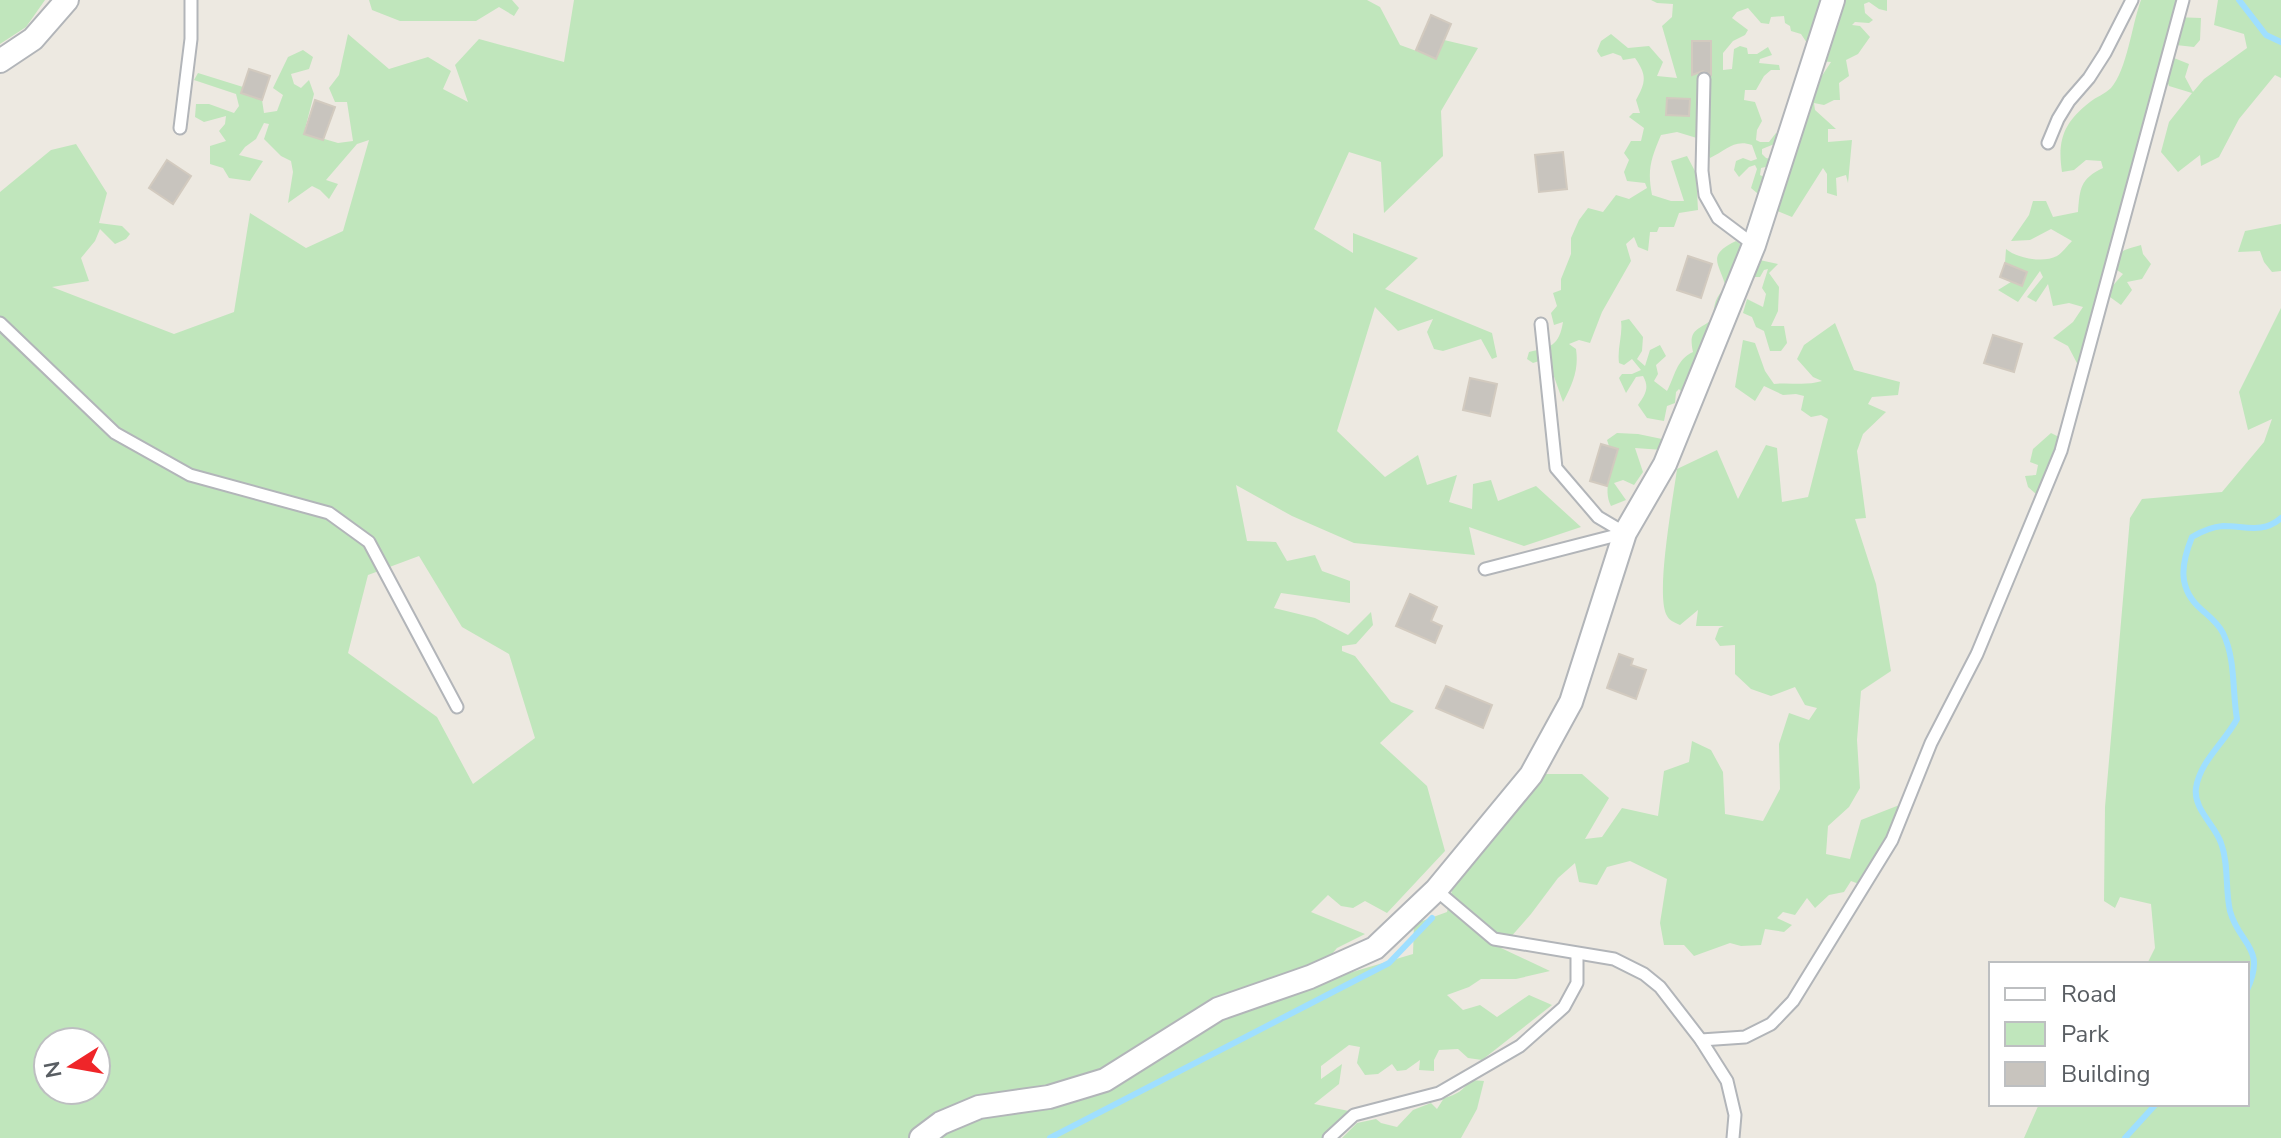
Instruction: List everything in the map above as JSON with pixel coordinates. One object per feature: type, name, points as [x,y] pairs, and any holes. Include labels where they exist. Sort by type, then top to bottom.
[{"type":"street","points":[[0,61],[33,39],[67,0]]},
{"type":"street","points":[[921,1138],[941,1123],[979,1107],[1049,1097],[1105,1080],[1218,1009],[1310,977],[1375,948],[1436,890],[1531,775],[1571,702],[1625,533],[1665,464],[1754,245],[1833,0]]},
{"type":"lane","points":[[180,128],[191,39],[191,0]]},
{"type":"lane","points":[[2048,143],[2069,101],[2105,53],[2132,0]]},
{"type":"lane","points":[[1701,1040],[1745,1037],[1771,1024],[1782,1013],[1793,1001],[1892,840],[1931,743],[1977,654],[2061,451],[2183,0]]},
{"type":"lane","points":[[1704,79],[1702,171],[1705,195],[1718,218],[1754,245]]},
{"type":"lane","points":[[0,323],[115,433],[190,475],[329,513],[369,542],[457,707]]},
{"type":"lane","points":[[1541,324],[1556,468],[1598,517],[1625,533]]},
{"type":"lane","points":[[1485,569],[1625,533]]},
{"type":"lane","points":[[1436,890],[1494,939],[1614,959],[1644,974],[1660,987],[1701,1040],[1727,1081],[1735,1115],[1733,1138]]},
{"type":"lane","points":[[1329,1138],[1354,1115],[1439,1093],[1520,1046],[1564,1007],[1577,983],[1577,954]]},
{"type":"green space","points":[[0,0],[45,0],[26,27],[0,44]]},
{"type":"green space","points":[[369,0],[512,0],[519,8],[514,16],[499,7],[476,21],[400,21],[372,10]]},
{"type":"green space","points":[[574,0],[1367,0],[1380,7],[1400,45],[1436,58],[1444,40],[1478,48],[1441,111],[1443,156],[1384,213],[1381,162],[1349,152],[1314,229],[1353,253],[1353,233],[1418,258],[1385,289],[1492,333],[1497,357],[1492,359],[1481,339],[1443,351],[1434,349],[1427,332],[1433,319],[1398,331],[1375,307],[1337,431],[1385,477],[1418,455],[1427,485],[1457,475],[1449,502],[1472,509],[1473,484],[1491,480],[1498,501],[1536,486],[1581,527],[1524,546],[1469,527],[1475,555],[1354,543],[1292,516],[1236,485],[1247,541],[1276,542],[1287,561],[1315,555],[1322,571],[1350,581],[1350,603],[1281,593],[1274,608],[1315,618],[1348,635],[1371,612],[1373,625],[1356,644],[1342,646],[1342,651],[1355,656],[1391,702],[1414,711],[1380,743],[1427,786],[1445,851],[1387,913],[1365,901],[1353,908],[1341,906],[1328,895],[1311,912],[1365,934],[1337,948],[1325,962],[1339,976],[1413,954],[1414,924],[1447,912],[1454,882],[1546,774],[1582,774],[1609,798],[1585,839],[1602,837],[1622,808],[1658,816],[1664,771],[1689,762],[1692,741],[1711,750],[1723,772],[1725,814],[1763,821],[1780,789],[1779,744],[1789,713],[1809,720],[1817,708],[1805,705],[1795,687],[1771,696],[1751,689],[1735,674],[1735,645],[1720,646],[1715,639],[1719,628],[1724,626],[1696,626],[1698,610],[1680,625],[1667,616],[1663,602],[1664,565],[1677,469],[1717,450],[1738,499],[1766,445],[1777,448],[1782,502],[1808,497],[1828,419],[1821,415],[1811,417],[1801,410],[1804,396],[1783,395],[1764,386],[1755,401],[1735,387],[1743,340],[1755,343],[1765,371],[1774,384],[1822,381],[1813,377],[1797,359],[1804,345],[1835,323],[1854,370],[1900,382],[1898,395],[1872,397],[1868,404],[1886,412],[1863,434],[1857,451],[1866,518],[1855,519],[1876,584],[1891,671],[1861,691],[1857,740],[1860,788],[1849,807],[1828,826],[1826,854],[1850,859],[1861,820],[1902,804],[1890,838],[1859,884],[1851,881],[1844,892],[1829,895],[1815,908],[1807,898],[1795,915],[1783,912],[1777,918],[1792,925],[1784,932],[1765,929],[1761,945],[1730,943],[1694,956],[1684,945],[1664,945],[1660,923],[1667,879],[1630,861],[1607,867],[1597,885],[1579,882],[1575,863],[1558,878],[1501,948],[1550,971],[1516,979],[1481,979],[1447,995],[1463,1010],[1480,1005],[1497,1017],[1529,995],[1552,1005],[1482,1060],[1468,1058],[1458,1049],[1439,1050],[1434,1060],[1434,1071],[1419,1070],[1420,1060],[1406,1070],[1397,1071],[1392,1064],[1378,1074],[1365,1075],[1357,1063],[1360,1047],[1349,1045],[1321,1066],[1321,1079],[1342,1064],[1339,1084],[1314,1104],[1349,1111],[1322,1138],[0,1138],[0,192],[51,150],[76,144],[107,193],[99,223],[122,226],[130,234],[115,244],[100,229],[81,258],[89,281],[52,287],[174,334],[234,312],[250,213],[306,248],[343,231],[369,140],[357,144],[326,180],[338,184],[329,199],[312,186],[288,203],[293,172],[291,161],[281,156],[264,139],[269,124],[264,123],[256,139],[239,155],[263,161],[250,181],[229,178],[223,168],[210,164],[210,146],[226,141],[219,131],[225,124],[226,116],[204,122],[195,117],[196,104],[209,104],[234,113],[239,106],[236,94],[194,80],[198,73],[243,87],[241,93],[262,100],[264,113],[277,111],[283,95],[273,88],[288,57],[303,50],[313,57],[309,69],[291,74],[294,84],[301,88],[309,80],[314,94],[304,133],[338,143],[353,141],[347,102],[335,102],[329,88],[339,75],[348,34],[389,69],[428,57],[451,71],[443,89],[468,102],[455,65],[479,39],[564,62]],"holes":[[[419,556],[462,627],[509,654],[535,738],[473,784],[437,717],[348,653],[368,575]]]},
{"type":"green space","points":[[1651,0],[1887,0],[1887,11],[1869,2],[1864,4],[1865,13],[1873,20],[1852,25],[1860,26],[1870,37],[1858,54],[1846,60],[1849,76],[1839,83],[1840,100],[1824,105],[1814,103],[1815,110],[1836,129],[1828,129],[1828,142],[1852,140],[1848,183],[1846,175],[1836,178],[1837,196],[1827,193],[1827,174],[1823,168],[1792,217],[1775,210],[1812,91],[1831,62],[1819,61],[1801,34],[1791,31],[1784,16],[1771,17],[1769,24],[1761,23],[1748,8],[1737,12],[1732,18],[1748,30],[1723,53],[1723,70],[1732,69],[1734,49],[1740,46],[1747,48],[1748,54],[1757,54],[1768,47],[1772,55],[1760,59],[1759,63],[1779,65],[1780,70],[1771,70],[1756,90],[1745,90],[1744,100],[1755,102],[1762,121],[1756,140],[1769,142],[1776,133],[1784,140],[1762,149],[1766,158],[1777,160],[1774,165],[1761,168],[1760,175],[1770,180],[1767,189],[1757,193],[1751,188],[1757,169],[1755,165],[1739,177],[1734,170],[1736,161],[1757,159],[1752,145],[1735,145],[1710,158],[1707,153],[1710,142],[1677,132],[1661,135],[1651,164],[1652,195],[1684,201],[1671,161],[1687,156],[1696,173],[1698,210],[1679,213],[1674,227],[1659,227],[1657,232],[1650,232],[1648,251],[1638,247],[1634,237],[1626,244],[1631,261],[1602,312],[1590,343],[1579,340],[1569,344],[1576,349],[1577,363],[1563,402],[1551,368],[1542,360],[1533,363],[1527,359],[1529,352],[1548,347],[1559,336],[1563,322],[1554,325],[1551,313],[1557,306],[1553,293],[1561,290],[1561,279],[1571,254],[1571,238],[1579,220],[1588,208],[1603,212],[1616,195],[1629,199],[1647,188],[1645,183],[1627,181],[1624,172],[1629,160],[1624,153],[1631,141],[1641,141],[1644,128],[1629,117],[1640,113],[1636,100],[1643,83],[1642,69],[1635,58],[1623,60],[1613,53],[1601,57],[1597,51],[1601,41],[1611,34],[1628,48],[1649,46],[1663,62],[1657,76],[1677,78],[1662,26],[1672,17],[1673,4]]},
{"type":"green space","points":[[2141,0],[2178,0],[2174,17],[2201,18],[2200,40],[2194,47],[2176,45],[2169,56],[2189,64],[2185,77],[2193,92],[2204,79],[2247,48],[2244,34],[2214,25],[2218,0],[2281,0],[2281,78],[2275,75],[2239,119],[2219,157],[2201,166],[2200,155],[2178,172],[2161,152],[2169,122],[2192,93],[2169,86],[2164,74],[2078,365],[2068,346],[2053,338],[2073,322],[2083,307],[2069,303],[2053,306],[2048,284],[2036,302],[2027,297],[2043,277],[2040,271],[2018,302],[1998,290],[2027,272],[2005,263],[2006,249],[2024,257],[2045,259],[2057,256],[2072,241],[2051,229],[2030,240],[2011,241],[2029,215],[2033,201],[2046,201],[2053,217],[2078,212],[2083,185],[2103,168],[2101,161],[2086,160],[2074,170],[2062,172],[2064,132],[2074,117],[2117,80]]},
{"type":"green space","points":[[2281,224],[2281,271],[2272,272],[2260,251],[2238,252],[2245,231]]},
{"type":"green space","points":[[1736,241],[1747,249],[1686,397],[1679,389],[1676,392],[1675,403],[1667,406],[1664,421],[1647,418],[1638,405],[1646,391],[1643,376],[1636,377],[1626,393],[1619,378],[1622,374],[1641,370],[1632,359],[1624,365],[1619,363],[1621,321],[1629,319],[1643,337],[1642,351],[1637,359],[1645,366],[1650,350],[1660,345],[1666,356],[1656,365],[1658,374],[1654,381],[1667,391],[1679,364],[1693,352],[1693,335],[1713,319],[1716,301],[1726,288],[1718,266],[1718,256],[1726,246]]},
{"type":"green space","points":[[2141,245],[2143,254],[2151,264],[2142,279],[2127,282],[2132,290],[2121,305],[2110,297],[2109,290],[2123,274],[2117,270],[2118,258],[2126,250]]},
{"type":"green space","points":[[1755,259],[1778,264],[1769,273],[1779,287],[1778,311],[1771,326],[1784,326],[1787,343],[1781,351],[1770,351],[1764,331],[1756,327],[1752,317],[1743,313],[1747,299],[1763,307],[1766,294],[1762,288],[1768,269],[1760,277],[1754,277]]},
{"type":"green space","points":[[2281,308],[2281,1138],[2024,1138],[2038,1106],[2249,1106],[2249,962],[2148,962],[2155,948],[2151,904],[2120,897],[2115,908],[2104,901],[2105,807],[2130,518],[2142,499],[2222,492],[2264,442],[2272,419],[2248,430],[2239,392]]},
{"type":"green space","points":[[1617,433],[1662,439],[1663,450],[1635,448],[1643,472],[1634,485],[1623,480],[1614,483],[1626,500],[1611,506],[1608,485],[1618,450],[1609,446],[1607,440]]},
{"type":"green space","points":[[2051,433],[2059,437],[2056,452],[2036,494],[2028,487],[2025,476],[2036,475],[2038,465],[2030,462],[2033,449]]},
{"type":"green space","points":[[1471,1080],[1484,1081],[1477,1109],[1461,1138],[1342,1138],[1357,1123],[1376,1119],[1397,1127],[1413,1110],[1431,1103],[1437,1109],[1444,1098],[1459,1092]]},
{"type":"building","points":[[1431,15],[1451,24],[1436,59],[1416,50]]},
{"type":"building","points":[[1692,41],[1711,41],[1711,75],[1703,71],[1692,75]]},
{"type":"building","points":[[249,69],[270,76],[262,100],[241,93]]},
{"type":"building","points":[[1667,98],[1690,99],[1689,116],[1666,115]]},
{"type":"building","points":[[315,100],[335,107],[323,140],[304,134]]},
{"type":"building","points":[[1563,152],[1567,189],[1539,192],[1535,155]]},
{"type":"building","points":[[167,160],[191,176],[173,204],[149,188]]},
{"type":"building","points":[[1688,256],[1712,264],[1701,298],[1677,290]]},
{"type":"building","points":[[2005,263],[2027,272],[2022,286],[2000,277]]},
{"type":"building","points":[[1993,335],[2022,344],[2014,372],[1984,363]]},
{"type":"building","points":[[1470,378],[1497,384],[1490,416],[1463,410]]},
{"type":"building","points":[[1601,444],[1618,449],[1607,486],[1590,481]]},
{"type":"building","points":[[1410,594],[1437,607],[1431,621],[1442,626],[1435,643],[1396,626]]},
{"type":"building","points":[[1619,654],[1633,659],[1631,665],[1646,670],[1636,699],[1607,688]]},
{"type":"building","points":[[1446,686],[1492,705],[1483,728],[1436,708]]},
{"type":"waterway","points":[[2239,0],[2266,35],[2281,42]]},
{"type":"waterway","points":[[2249,984],[2253,955],[2230,911],[2221,843],[2196,796],[2202,769],[2237,719],[2232,665],[2221,629],[2188,594],[2184,566],[2192,537],[2199,533],[2223,526],[2261,528],[2281,518]]},
{"type":"waterway","points":[[1050,1138],[1389,963],[1432,918]]},
{"type":"waterway","points":[[2125,1138],[2154,1106]]}]
